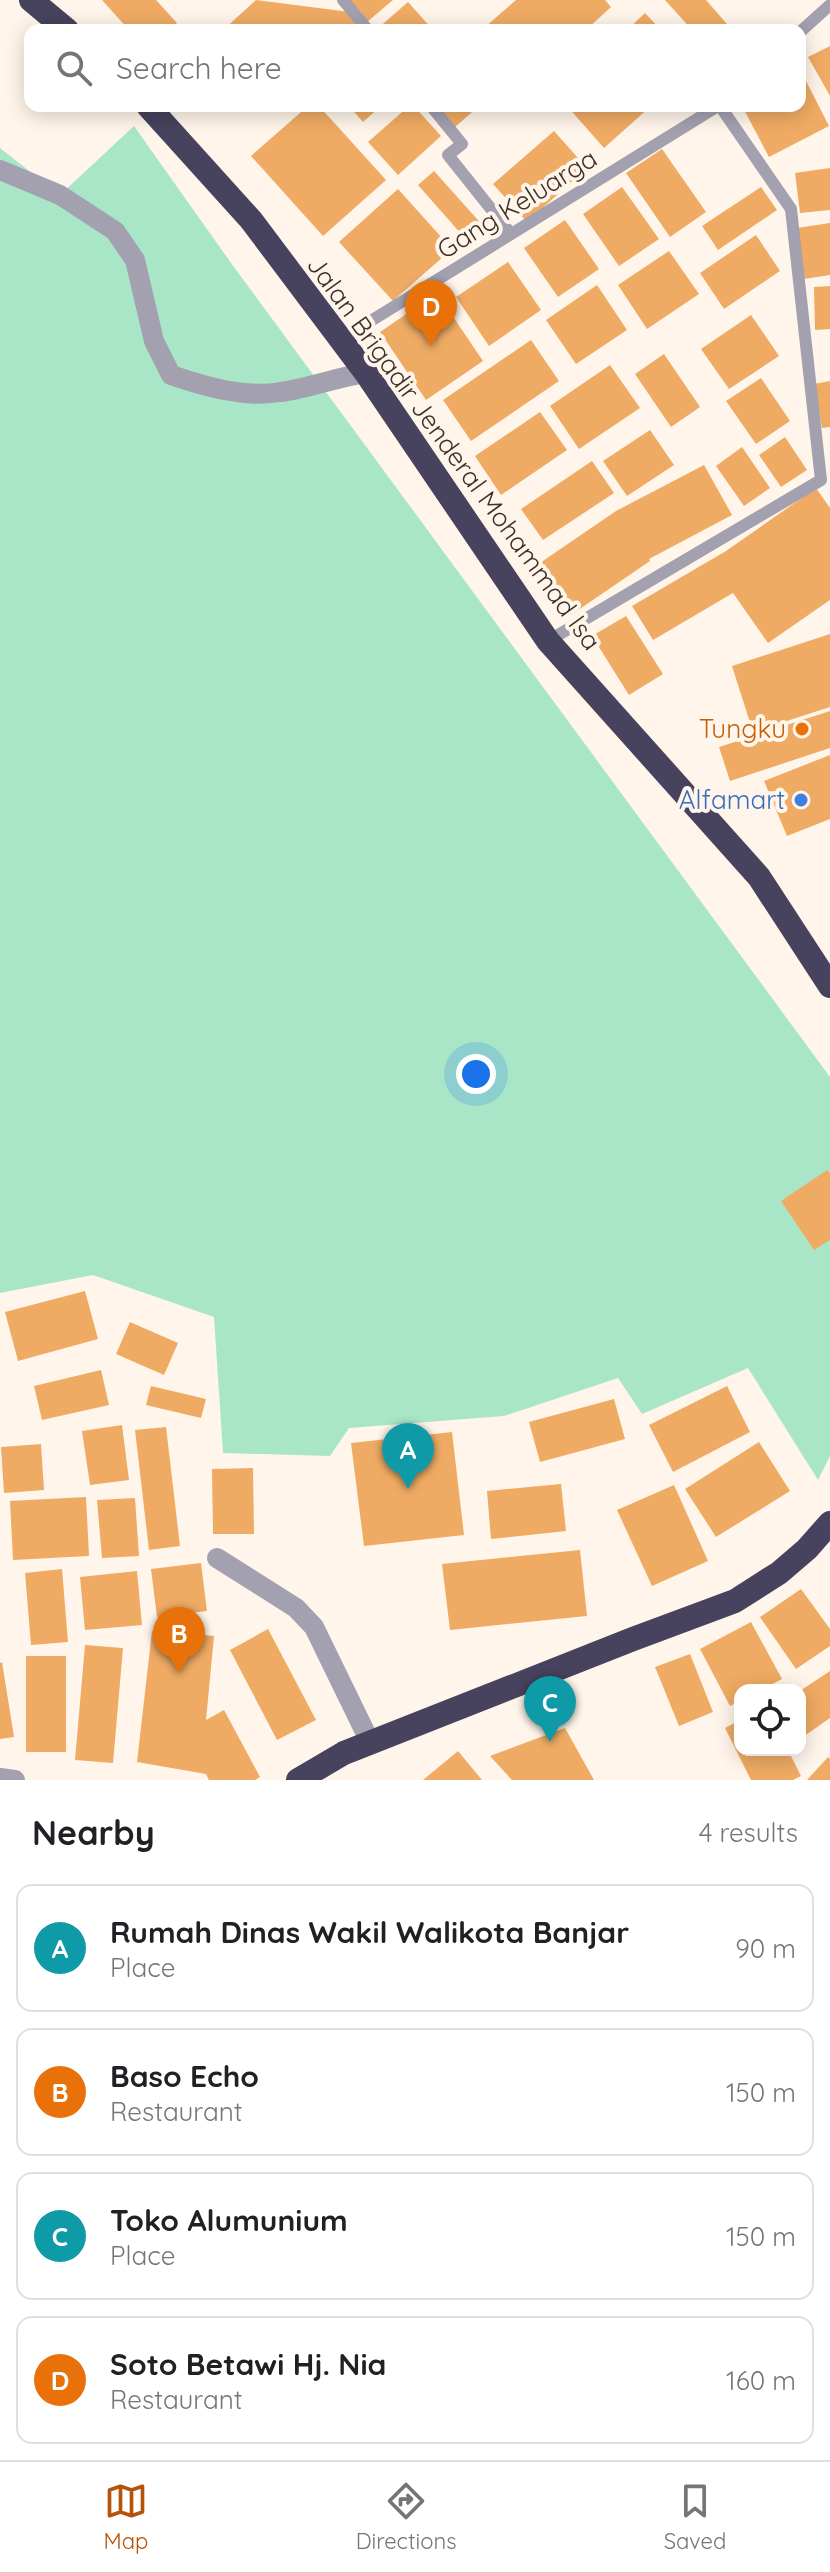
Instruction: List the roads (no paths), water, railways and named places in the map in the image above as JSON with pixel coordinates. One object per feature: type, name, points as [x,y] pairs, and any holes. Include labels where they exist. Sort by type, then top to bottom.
[{"type":"highway","points":[[31,0],[60,24]]},
{"type":"highway","name":"Jalan Brigadir Jenderal Mohammad Isa","points":[[153,112],[251,220],[366,373],[548,641],[759,877],[830,986]]},
{"type":"highway","points":[[298,1780],[344,1753],[370,1742],[735,1601],[779,1573],[807,1549],[830,1523]]},
{"type":"street","points":[[0,170],[60,195],[115,231],[135,260],[154,341],[171,375],[214,390],[279,393],[366,373]]},
{"type":"street","points":[[217,1558],[296,1608],[314,1627],[370,1742]]},
{"type":"street","points":[[0,1778],[15,1780]]},
{"type":"lane","points":[[343,0],[363,24]]},
{"type":"lane","points":[[806,27],[830,5]]},
{"type":"lane","points":[[436,112],[462,144],[448,155],[511,234]]},
{"type":"lane","name":"Gang Keluarga","points":[[340,340],[709,112]]},
{"type":"lane","points":[[548,641],[821,480],[791,209],[723,112]]},
{"type":"place","name":"Soto Betawi Hj. Nia","points":[[431,346]]},
{"type":"place","name":"Tungku","points":[[802,729]]},
{"type":"place","name":"Alfamart","points":[[801,800]]},
{"type":"place","name":"Rumah Dinas Wakil Walikota Banjar","points":[[408,1489]]},
{"type":"place","name":"Baso Echo","points":[[179,1673]]},
{"type":"place","name":"Toko Alumunium","points":[[550,1742]]}]
